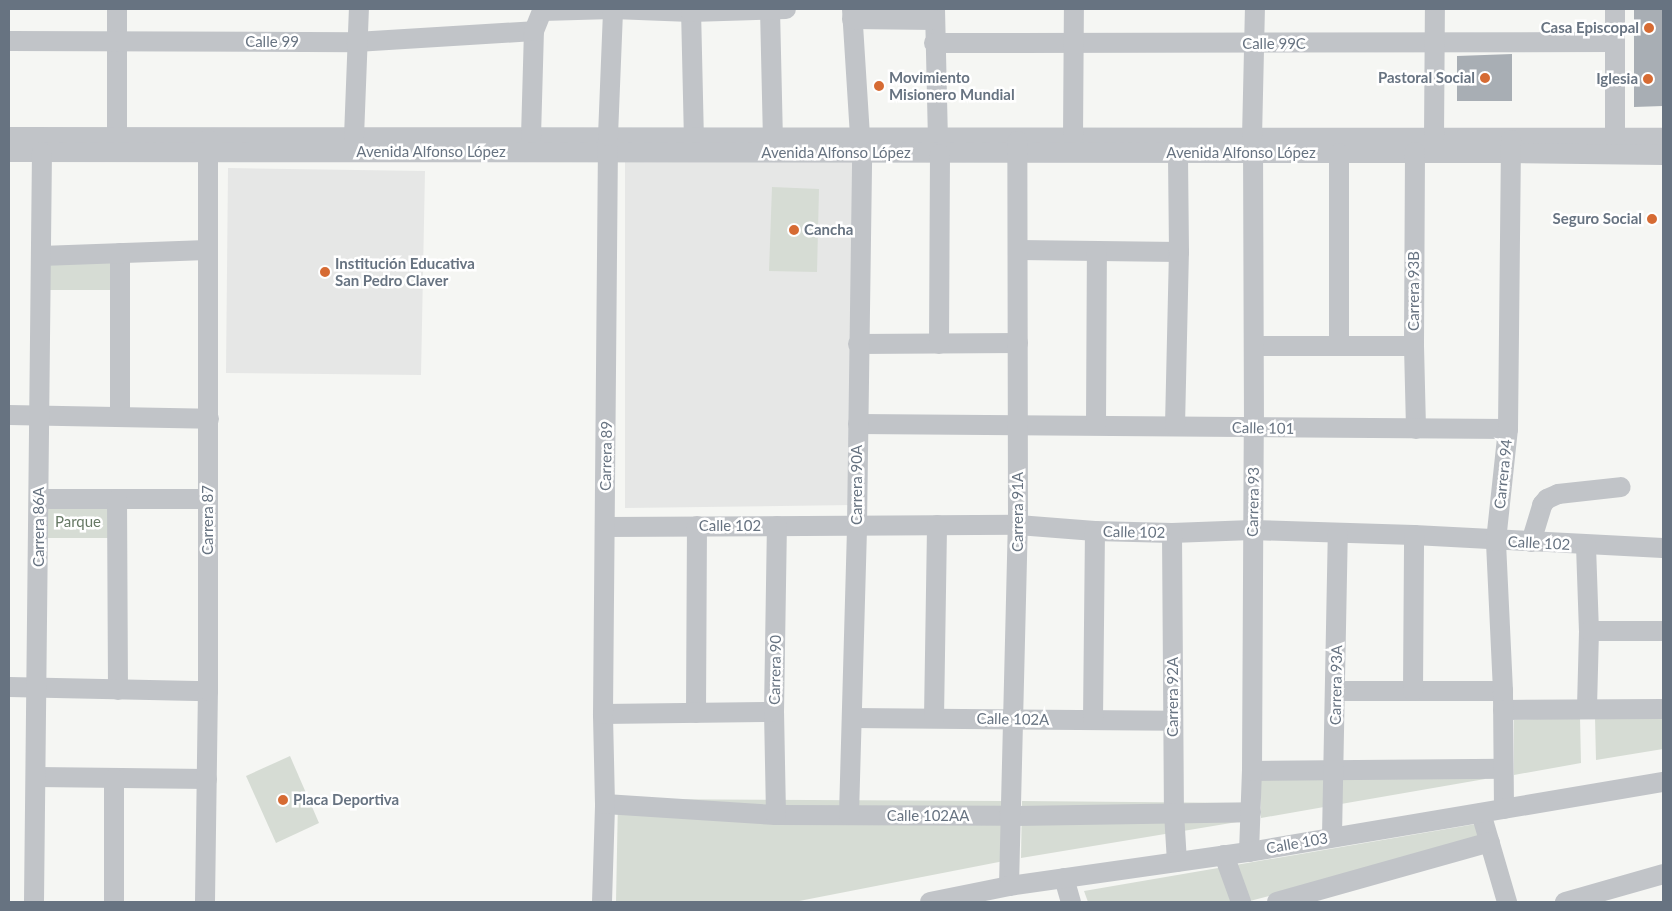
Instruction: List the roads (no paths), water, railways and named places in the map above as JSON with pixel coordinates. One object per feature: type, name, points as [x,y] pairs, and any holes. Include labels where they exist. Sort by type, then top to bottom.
[{"type":"street","points":[[117,9],[117,137]]},
{"type":"street","points":[[354,137],[356,42],[359,9]]},
{"type":"street","name":"Carrera 89","points":[[602,902],[605,804],[608,144],[613,9]]},
{"type":"street","points":[[532,136],[534,31],[542,11],[775,9],[773,137]]},
{"type":"street","points":[[1073,138],[1074,9]]},
{"type":"street","name":"Carrera 93","points":[[1249,852],[1252,771],[1255,9]]},
{"type":"street","points":[[1434,138],[1435,9]]},
{"type":"street","points":[[1615,138],[1614,42],[1616,9]]},
{"type":"street","points":[[691,10],[694,137]]},
{"type":"street","points":[[852,14],[934,14],[939,146],[939,344]]},
{"type":"street","name":"Carrera 90A","points":[[850,815],[857,526],[861,145],[852,14]]},
{"type":"street","name":"Calle 99","points":[[9,41],[116,43],[356,42],[534,31]]},
{"type":"street","name":"Calle 99C","points":[[934,43],[1435,44],[1614,42]]},
{"type":"street","name":"Avenida Alfonso López","points":[[9,152],[208,145],[354,137],[532,136],[608,144],[694,137],[773,137],[861,145]]},
{"type":"street","name":"Avenida Alfonso López","points":[[9,137],[117,137],[208,145],[1017,146],[1178,152],[1253,146],[1434,138],[1663,155]]},
{"type":"street","name":"Avenida Alfonso López","points":[[1017,146],[1073,138],[1253,146],[1339,153],[1415,152],[1615,138],[1663,138]]},
{"type":"street","name":"Carrera 87","points":[[205,902],[208,692],[208,145]]},
{"type":"street","name":"Carrera 94","points":[[1504,809],[1503,700],[1496,541],[1508,429],[1511,145]]},
{"type":"street","name":"Carrera 91A","points":[[1009,886],[1009,816],[1014,719],[1018,525],[1019,250],[1017,146]]},
{"type":"street","name":"Carrera 86A","points":[[34,902],[38,688],[42,152]]},
{"type":"street","points":[[1176,426],[1179,252],[1178,152]]},
{"type":"street","name":"Carrera 93B","points":[[1415,152],[1414,346],[1416,429]]},
{"type":"street","points":[[1338,345],[1339,153]]},
{"type":"street","points":[[41,256],[207,250]]},
{"type":"street","points":[[1019,250],[1179,252]]},
{"type":"street","points":[[1096,425],[1097,251]]},
{"type":"street","points":[[120,253],[120,417]]},
{"type":"street","points":[[858,344],[1018,343]]},
{"type":"street","points":[[1254,346],[1414,346]]},
{"type":"street","points":[[9,415],[39,414],[208,419]]},
{"type":"street","name":"Calle 101","points":[[858,424],[1508,429]]},
{"type":"street","points":[[1530,542],[1542,504],[1547,499],[1558,494],[1621,487]]},
{"type":"street","points":[[39,499],[208,499]]},
{"type":"street","points":[[117,499],[118,690]]},
{"type":"street","points":[[934,718],[937,525]]},
{"type":"street","name":"Calle 102","points":[[605,527],[1018,525],[1095,531],[1252,530],[1414,535],[1586,546],[1663,548]]},
{"type":"street","points":[[696,712],[697,526]]},
{"type":"street","name":"Carrera 90","points":[[776,815],[774,712],[777,526]]},
{"type":"street","points":[[1093,720],[1095,531]]},
{"type":"street","name":"Carrera 92A","points":[[1172,532],[1174,813],[1177,862]]},
{"type":"street","name":"Carrera 93A","points":[[1332,836],[1335,769],[1338,534]]},
{"type":"street","points":[[1412,691],[1414,535]]},
{"type":"street","points":[[1586,546],[1587,709]]},
{"type":"street","points":[[1588,631],[1663,631]]},
{"type":"street","points":[[9,688],[208,692]]},
{"type":"street","points":[[1336,691],[1412,691],[1587,709],[1663,709]]},
{"type":"street","points":[[604,714],[774,712]]},
{"type":"street","name":"Calle 102A","points":[[853,718],[1173,721]]},
{"type":"street","points":[[1252,771],[1503,769]]},
{"type":"street","points":[[37,777],[207,779]]},
{"type":"street","points":[[114,778],[114,902]]},
{"type":"street","name":"Calle 103","points":[[935,902],[1009,886],[1249,852],[1332,836],[1663,782]]},
{"type":"street","name":"Calle 102AA","points":[[605,804],[776,815],[1009,816],[1251,812]]},
{"type":"street","points":[[1481,813],[1507,902]]},
{"type":"street","points":[[1277,902],[1322,896],[1490,842]]},
{"type":"street","points":[[1224,855],[1241,902]]},
{"type":"street","points":[[1565,902],[1663,874]]},
{"type":"street","points":[[1064,878],[1071,902]]},
{"type":"place","name":"Casa Episcopal","points":[[1649,28]]},
{"type":"place","name":"Pastoral Social","points":[[1485,78]]},
{"type":"place","name":"Iglesia","points":[[1648,79]]},
{"type":"place","name":"Movimiento Misionero Mundial","points":[[879,86]]},
{"type":"place","name":"Seguro Social","points":[[1652,219]]},
{"type":"place","name":"Cancha","points":[[794,230]]},
{"type":"place","name":"Institución Educativa San Pedro Claver","points":[[325,272]]},
{"type":"place","name":"Placa Deportiva","points":[[283,800]]},
{"type":"park label","name":"Parque","points":[[78,522]]}]
